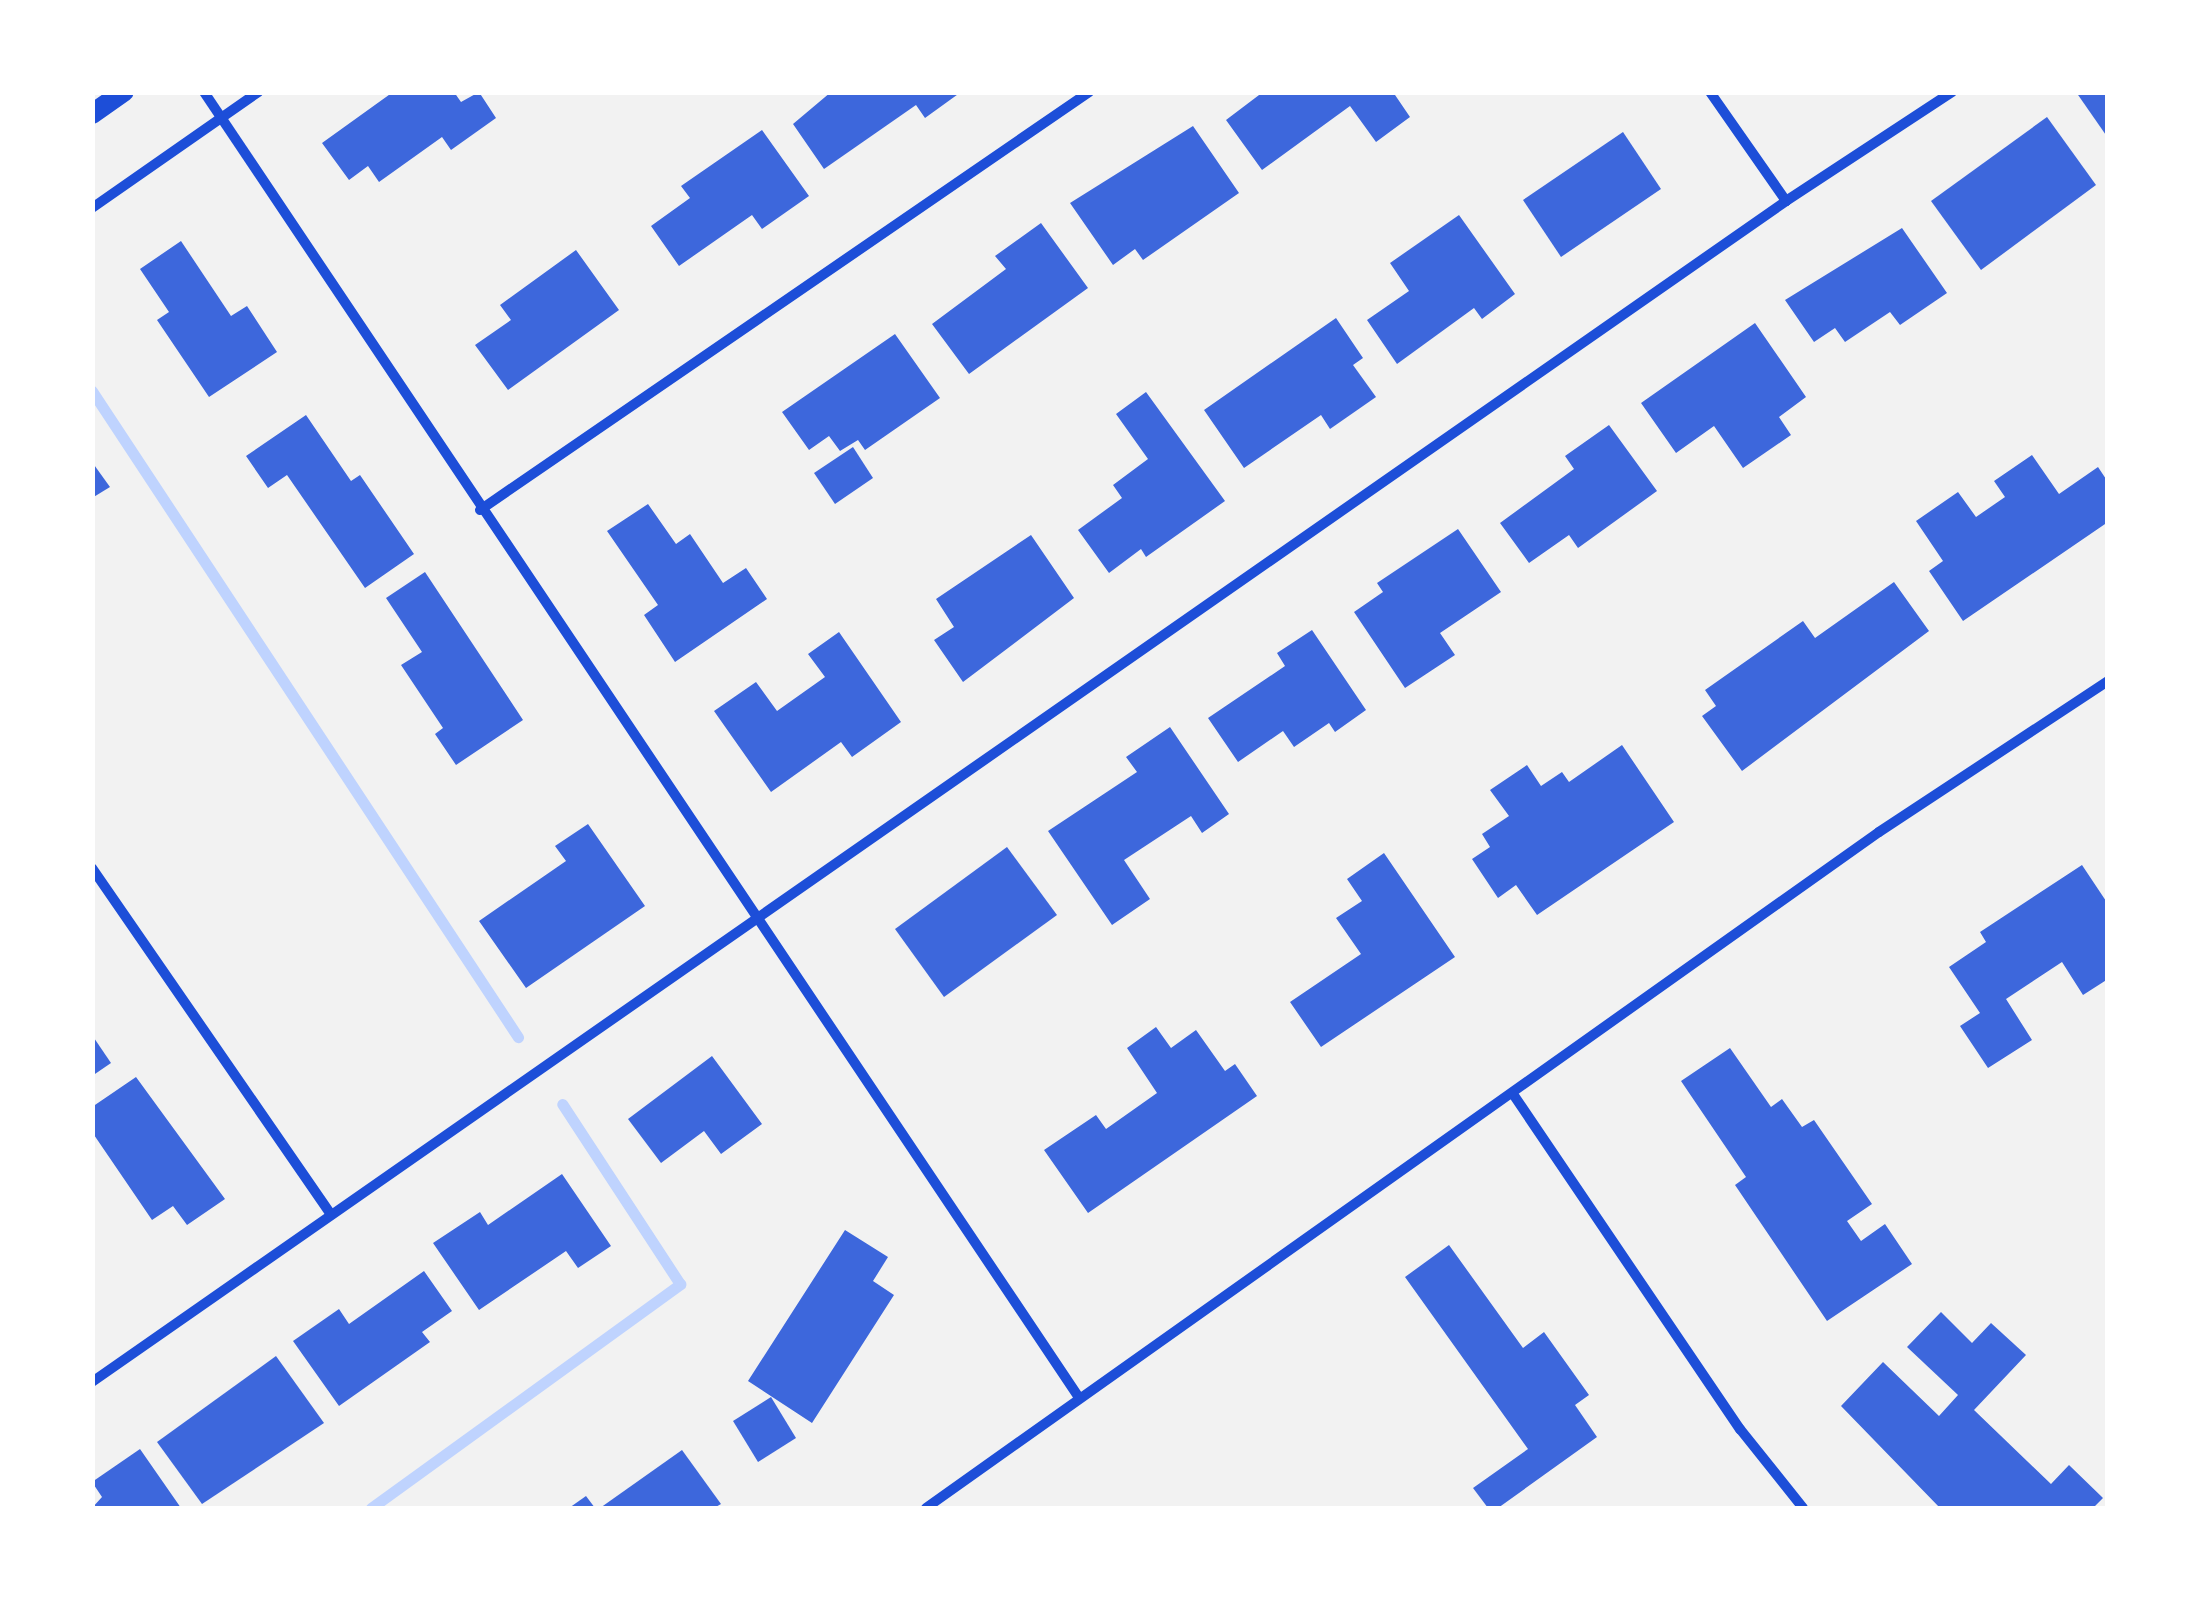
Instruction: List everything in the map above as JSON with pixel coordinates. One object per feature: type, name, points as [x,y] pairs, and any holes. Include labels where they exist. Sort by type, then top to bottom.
[{"type":"main road","points":[[92,114],[124,92]]},
{"type":"street","points":[[204,92],[754,921],[1078,1396]]},
{"type":"street","points":[[92,208],[258,92]]},
{"type":"street","points":[[480,510],[1088,92]]},
{"type":"street","points":[[1710,92],[1786,201]]},
{"type":"street","points":[[92,1382],[1786,201],[1952,92]]},
{"type":"street","points":[[926,1508],[1078,1396],[1513,1094],[1879,832],[2108,681]]},
{"type":"street","points":[[92,868],[331,1214]]},
{"type":"street","points":[[1513,1094],[1740,1429],[1802,1508]]},
{"type":"building","points":[[393,92],[454,92],[461,102],[479,92],[496,118],[451,150],[442,137],[379,182],[368,166],[349,180],[322,143]]},
{"type":"building","points":[[831,92],[961,92],[925,118],[916,105],[824,169],[793,124]]},
{"type":"building","points":[[1263,92],[1393,92],[1410,117],[1376,142],[1350,106],[1262,170],[1226,120]]},
{"type":"building","points":[[2076,92],[2108,92],[2108,138]]},
{"type":"building","points":[[2047,117],[2096,185],[1981,270],[1931,201]]},
{"type":"building","points":[[1193,126],[1239,193],[1143,260],[1135,249],[1113,265],[1070,203]]},
{"type":"building","points":[[762,130],[809,196],[762,229],[752,215],[679,266],[651,226],[690,198],[681,186]]},
{"type":"building","points":[[1623,132],[1661,189],[1561,257],[1523,200]]},
{"type":"building","points":[[1459,215],[1515,294],[1482,319],[1474,308],[1397,364],[1367,320],[1409,291],[1390,263]]},
{"type":"building","points":[[1041,223],[1088,288],[969,374],[932,324],[1006,269],[995,256]]},
{"type":"building","points":[[1902,228],[1947,293],[1900,325],[1890,312],[1845,342],[1835,328],[1814,342],[1785,300]]},
{"type":"building","points":[[181,241],[231,316],[247,306],[277,352],[209,397],[157,320],[169,312],[140,269]]},
{"type":"building","points":[[576,250],[619,310],[508,390],[475,345],[511,320],[500,305]]},
{"type":"building","points":[[1336,318],[1363,358],[1353,365],[1376,397],[1330,429],[1321,415],[1244,468],[1204,410]]},
{"type":"building","points":[[1755,323],[1806,397],[1779,417],[1791,435],[1743,468],[1714,426],[1676,453],[1641,403]]},
{"type":"building","points":[[895,334],[940,398],[865,450],[858,440],[840,451],[829,436],[809,450],[782,412]]},
{"type":"building","points":[[1146,392],[1225,501],[1146,557],[1141,549],[1109,573],[1078,530],[1122,498],[1113,485],[1148,459],[1116,414]]},
{"type":"building","points":[[306,415],[351,481],[360,475],[414,554],[365,588],[287,475],[268,488],[246,456]]},
{"type":"building","points":[[1609,425],[1657,491],[1578,548],[1569,535],[1529,563],[1500,523],[1574,469],[1565,456]]},
{"type":"building","points":[[853,447],[873,478],[835,504],[814,473]]},
{"type":"building","points":[[2032,455],[2059,494],[2098,467],[2108,482],[2108,522],[1963,621],[1929,571],[1943,561],[1916,521],[1958,492],[1976,517],[2005,497],[1994,481]]},
{"type":"building","points":[[92,462],[110,487],[92,498]]},
{"type":"building","points":[[648,504],[676,544],[690,534],[723,583],[746,568],[767,599],[675,662],[644,615],[658,605],[607,531]]},
{"type":"building","points":[[1458,529],[1501,592],[1440,633],[1455,655],[1405,688],[1354,612],[1383,592],[1377,583]]},
{"type":"building","points":[[1031,535],[1074,598],[963,682],[934,640],[954,627],[936,599]]},
{"type":"building","points":[[425,572],[523,720],[456,765],[435,734],[443,728],[401,665],[422,652],[386,598]]},
{"type":"building","points":[[1894,582],[1929,631],[1742,771],[1702,716],[1716,706],[1705,690],[1803,621],[1815,638]]},
{"type":"building","points":[[1312,630],[1366,710],[1335,732],[1329,723],[1294,747],[1283,731],[1238,762],[1208,718],[1285,666],[1277,653]]},
{"type":"building","points":[[839,632],[901,722],[852,757],[841,742],[771,792],[714,711],[756,682],[777,711],[825,677],[808,654]]},
{"type":"building","points":[[1170,727],[1229,814],[1202,833],[1191,816],[1124,860],[1150,899],[1112,925],[1048,831],[1137,772],[1126,757]]},
{"type":"building","points":[[1622,745],[1674,822],[1537,915],[1516,885],[1498,898],[1472,859],[1490,847],[1482,834],[1509,816],[1490,790],[1527,765],[1541,786],[1562,772],[1569,782]]},
{"type":"building","points":[[588,824],[645,906],[526,988],[479,921],[566,861],[555,846]]},
{"type":"building","points":[[1007,847],[1057,915],[944,997],[895,929]]},
{"type":"building","points":[[1384,853],[1455,957],[1321,1047],[1290,1002],[1361,954],[1336,918],[1362,901],[1347,879]]},
{"type":"building","points":[[2082,865],[2108,904],[2108,979],[2083,995],[2062,962],[2006,999],[2032,1040],[1988,1068],[1960,1026],[1980,1013],[1949,967],[1986,942],[1980,932]]},
{"type":"building","points":[[1156,1027],[1171,1048],[1196,1030],[1225,1071],[1235,1064],[1257,1096],[1088,1213],[1044,1150],[1096,1115],[1106,1129],[1157,1093],[1127,1048]]},
{"type":"building","points":[[92,1035],[111,1063],[92,1076]]},
{"type":"building","points":[[1730,1048],[1771,1107],[1782,1099],[1802,1127],[1814,1120],[1872,1204],[1847,1221],[1861,1241],[1885,1224],[1912,1264],[1827,1321],[1735,1185],[1746,1177],[1681,1081]]},
{"type":"building","points":[[712,1056],[762,1124],[721,1154],[704,1131],[661,1163],[628,1119]]},
{"type":"building","points":[[136,1077],[225,1199],[187,1225],[173,1206],[152,1220],[92,1132],[92,1107]]},
{"type":"building","points":[[562,1174],[611,1246],[578,1268],[566,1251],[479,1310],[433,1243],[480,1212],[488,1225]]},
{"type":"building","points":[[845,1230],[888,1257],[873,1281],[894,1295],[812,1423],[748,1381]]},
{"type":"building","points":[[1449,1245],[1523,1348],[1544,1332],[1589,1395],[1575,1405],[1597,1437],[1498,1508],[1488,1508],[1473,1488],[1528,1449],[1405,1277]]},
{"type":"building","points":[[424,1271],[452,1311],[422,1332],[430,1342],[339,1406],[293,1341],[339,1309],[349,1324]]},
{"type":"building","points":[[1941,1312],[1972,1343],[1991,1323],[2026,1355],[1974,1410],[2051,1484],[2069,1465],[2103,1498],[2093,1508],[1940,1508],[1841,1406],[1883,1362],[1939,1416],[1958,1395],[1907,1347]]},
{"type":"building","points":[[276,1356],[324,1423],[202,1504],[157,1442]]},
{"type":"building","points":[[771,1397],[796,1438],[758,1462],[733,1421]]},
{"type":"building","points":[[140,1449],[181,1508],[92,1508],[102,1497],[92,1482]]},
{"type":"building","points":[[682,1450],[721,1504],[714,1508],[600,1508]]},
{"type":"building","points":[[586,1496],[595,1508],[569,1508]]},
{"type":"waterway","points":[[92,391],[518,1037]]},
{"type":"waterway","points":[[371,1508],[680,1284],[562,1104]]}]
